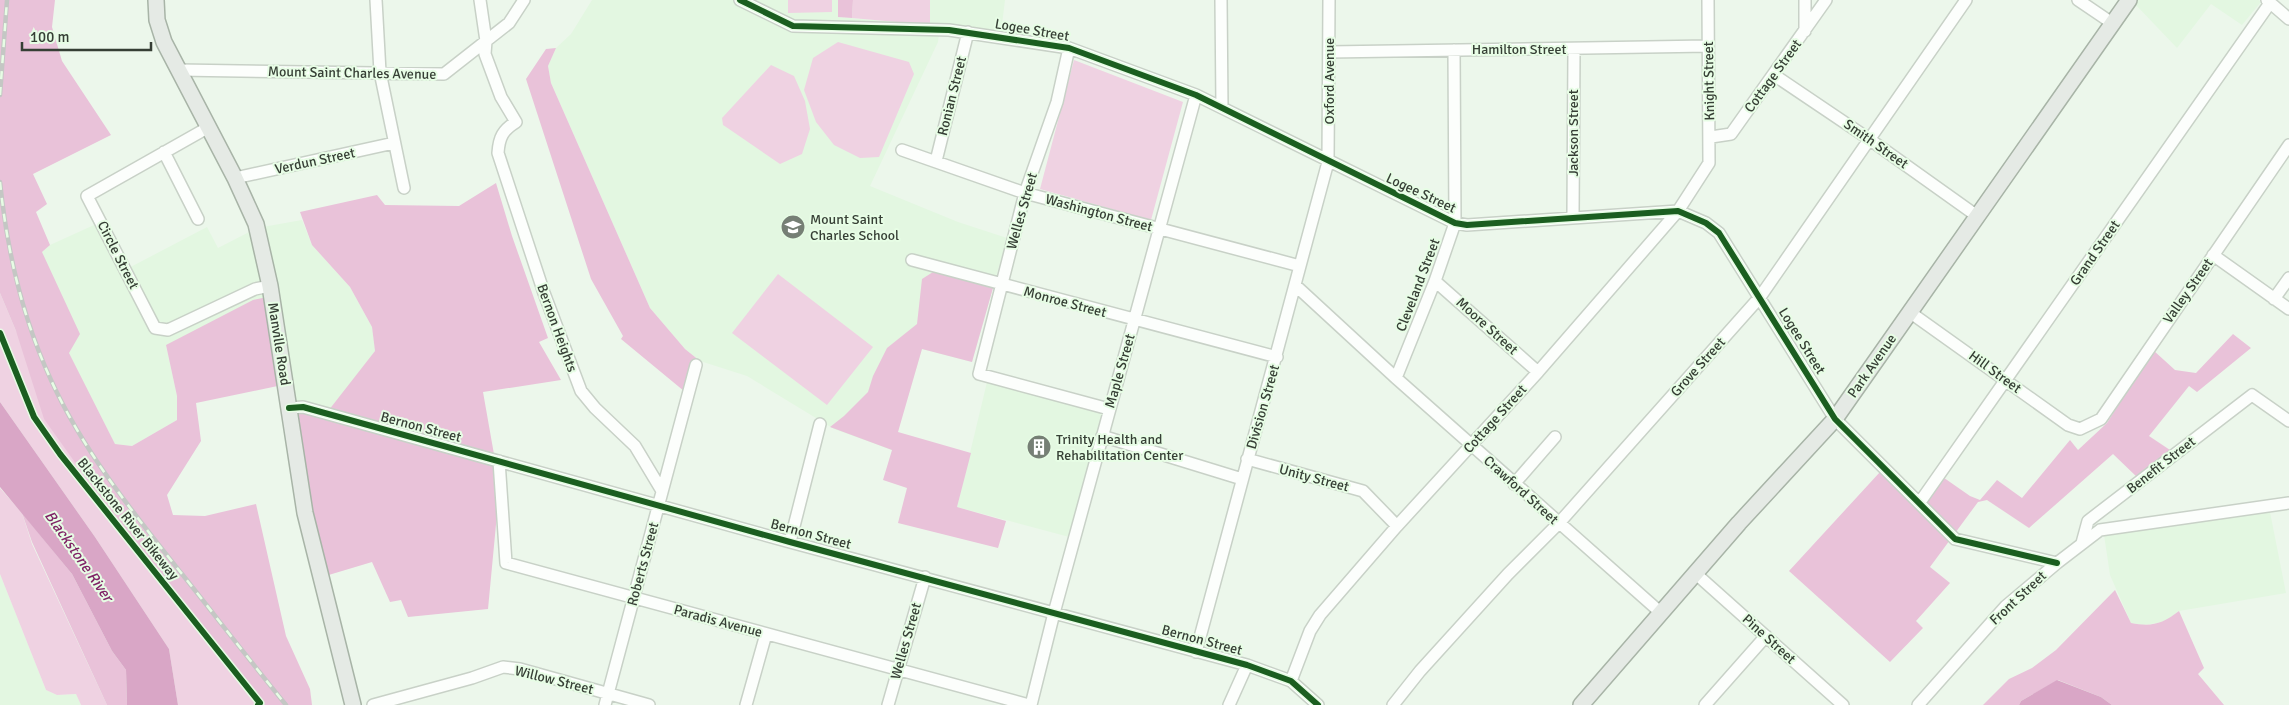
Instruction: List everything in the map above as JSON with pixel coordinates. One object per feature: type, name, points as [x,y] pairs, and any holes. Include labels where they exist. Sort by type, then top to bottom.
[{"type":"main road","name":"Manville Road","points":[[156,0],[158,20],[164,42],[235,178],[256,224],[270,286],[304,512],[349,703]]},
{"type":"main road","name":"Park Avenue","points":[[1580,705],[1660,612],[1835,419],[2129,0]]},
{"type":"street","points":[[376,0],[380,72],[404,188]]},
{"type":"street","points":[[480,0],[486,41]]},
{"type":"street","name":"Mount Saint Charles Avenue","points":[[179,70],[444,74],[509,23],[524,0]]},
{"type":"street","name":"Logee Street","points":[[740,0],[793,26],[968,32],[1069,48],[1196,96],[1455,223],[1467,225],[1573,216],[1678,211],[1706,223],[1718,233],[1835,419],[1956,539],[2057,563]]},
{"type":"street","points":[[1221,0],[1222,108]]},
{"type":"street","name":"Oxford Avenue","points":[[1328,162],[1329,0]]},
{"type":"street","name":"Knight Street","points":[[1708,0],[1711,137],[1709,163]]},
{"type":"street","points":[[1805,0],[1805,31]]},
{"type":"street","name":"Cottage Street","points":[[1711,137],[1731,134],[1826,0]]},
{"type":"street","name":"Grove Street","points":[[1393,705],[1420,671],[1508,574],[1559,523],[1760,297],[1966,0]]},
{"type":"street","points":[[2078,0],[2112,23]]},
{"type":"street","points":[[2269,1],[2289,18]]},
{"type":"street","name":"Grand Street","points":[[1920,502],[2007,380],[2269,1]]},
{"type":"street","name":"Ronian Street","points":[[936,161],[968,32]]},
{"type":"street","name":"Bernon Heights","points":[[486,41],[485,54],[501,97],[516,122],[504,130],[499,141],[498,153],[544,293],[578,383],[595,408],[635,446],[662,491]]},
{"type":"street","name":"Hamilton Street","points":[[1329,52],[1708,46]]},
{"type":"street","name":"Welles Street","points":[[1069,48],[1057,102],[1025,193],[979,374],[1109,409]]},
{"type":"street","name":"Jackson Street","points":[[1573,216],[1574,49]]},
{"type":"street","name":"Cleveland Street","points":[[1396,378],[1435,281],[1455,223],[1454,50]]},
{"type":"street","name":"Smith Street","points":[[1774,75],[1869,139],[1977,216]]},
{"type":"street","name":"Maple Street","points":[[1030,705],[1109,409],[1196,96]]},
{"type":"street","name":"Circle Street","points":[[209,127],[87,196],[155,328],[168,330],[255,289],[270,286]]},
{"type":"street","name":"Verdun Street","points":[[235,178],[394,143]]},
{"type":"street","name":"Valley Street","points":[[2080,429],[2101,419],[2289,145]]},
{"type":"street","name":"Washington Street","points":[[902,150],[1025,193],[1158,230],[1300,266]]},
{"type":"street","points":[[164,152],[198,219]]},
{"type":"street","name":"Division Street","points":[[1196,652],[1328,162]]},
{"type":"street","name":"Cottage Street","points":[[1290,681],[1310,631],[1320,615],[1397,526],[1538,372],[1678,211],[1709,163]]},
{"type":"street","points":[[2213,256],[2289,309]]},
{"type":"street","name":"Monroe Street","points":[[912,260],[1002,286],[1277,357]]},
{"type":"street","points":[[2274,299],[2289,278]]},
{"type":"street","name":"Moore Street","points":[[1435,281],[1538,372]]},
{"type":"street","name":"Crawford Street","points":[[1295,285],[1514,484],[1660,612]]},
{"type":"street","name":"Hill Street","points":[[1911,313],[2068,425],[2080,429]]},
{"type":"street","name":"Roberts Street","points":[[607,699],[696,365]]},
{"type":"street","name":"Benefit Street","points":[[2082,543],[2088,520],[2252,395],[2289,422]]},
{"type":"street","name":"Bernon Street","points":[[289,408],[303,407],[1247,666],[1290,681],[1318,705]]},
{"type":"street","points":[[790,542],[820,424]]},
{"type":"street","points":[[1102,436],[1242,480]]},
{"type":"street","points":[[1514,484],[1555,437]]},
{"type":"street","name":"Unity Street","points":[[1247,459],[1363,491],[1397,526]]},
{"type":"street","name":"Paradis Avenue","points":[[498,461],[506,562],[1030,705]]},
{"type":"street","name":"Front Street","points":[[1918,705],[2006,606],[2100,530],[2289,503]]},
{"type":"street","name":"Pine Street","points":[[1695,573],[1844,705]]},
{"type":"street","name":"Welles Street","points":[[888,705],[925,577]]},
{"type":"street","points":[[746,705],[766,634]]},
{"type":"street","points":[[1705,705],[1766,636]]},
{"type":"street","points":[[1229,705],[1247,666]]},
{"type":"street","name":"Willow Street","points":[[373,705],[503,668],[520,669],[607,699],[650,705]]},
{"type":"shaded area","points":[[0,0],[55,0],[52,27],[62,61],[111,135],[33,174],[47,204],[36,212],[50,245],[42,252],[80,334],[69,353],[115,444],[132,446],[177,420],[177,396],[166,345],[253,300],[272,296],[287,384],[196,403],[201,441],[167,495],[173,515],[205,516],[256,504],[286,636],[310,689],[312,705],[265,705],[89,482],[44,419],[16,331],[0,293]]},
{"type":"shaded area","name":"Mount Saint Charles School","points":[[592,0],[838,0],[838,17],[930,25],[930,0],[1005,0],[1001,33],[940,26],[938,42],[870,186],[958,222],[1007,238],[972,362],[922,349],[892,450],[834,429],[747,376],[700,361],[685,349],[650,308],[551,83],[548,66],[556,48],[571,34]]},
{"type":"shaded area","points":[[788,0],[832,0],[832,12],[788,13]]},
{"type":"shaded area","points":[[838,0],[853,0],[852,18],[838,17]]},
{"type":"shaded area","points":[[853,0],[930,0],[930,25],[852,18]]},
{"type":"shaded area","points":[[2135,0],[2259,0],[2261,2],[2242,25],[2211,4],[2177,48],[2134,3]]},
{"type":"shaded area","points":[[838,42],[909,62],[914,74],[879,157],[860,158],[834,145],[816,122],[804,90],[813,58]]},
{"type":"shaded area","points":[[556,48],[548,66],[551,83],[650,308],[685,349],[700,361],[690,396],[621,339],[623,336],[591,279],[526,79],[546,49]]},
{"type":"shaded area","points":[[1074,60],[1183,102],[1151,220],[1040,189]]},
{"type":"shaded area","points":[[771,65],[794,76],[805,101],[810,129],[802,154],[780,164],[723,125],[722,118]]},
{"type":"shaded area","points":[[496,183],[512,236],[548,338],[539,342],[561,380],[483,392],[495,460],[497,514],[488,609],[408,617],[401,600],[390,602],[372,562],[322,577],[291,409],[325,415],[375,351],[372,327],[350,287],[312,245],[300,212],[377,195],[385,205],[459,206]]},
{"type":"shaded area","points":[[302,220],[312,245],[350,287],[372,327],[375,351],[356,379],[325,415],[291,409],[287,384],[166,345],[177,396],[177,420],[132,446],[115,444],[68,353],[42,252],[50,245],[94,225],[123,271],[207,227],[218,248],[257,228]]},
{"type":"shaded area","points":[[933,272],[993,288],[972,362],[922,349],[898,432],[971,453],[957,507],[1006,521],[998,548],[898,523],[907,488],[883,480],[892,450],[830,427],[868,392],[873,376],[887,348],[917,324],[922,279]]},
{"type":"shaded area","points":[[778,274],[873,347],[827,405],[732,333]]},
{"type":"shaded area","name":"Blackstone River","points":[[0,293],[16,331],[270,705],[178,705],[169,649],[95,537],[0,402]]},
{"type":"shaded area","points":[[2233,334],[2251,348],[2197,392],[2189,386],[2149,436],[2173,452],[2138,478],[2113,454],[2029,528],[1987,500],[1978,502],[1930,567],[1950,583],[1916,621],[1923,628],[1890,662],[1789,571],[1880,472],[1915,504],[1937,473],[1970,496],[1980,500],[1997,480],[2022,498],[2070,440],[2078,450],[2107,423],[2153,350],[2175,370],[2196,373]]},
{"type":"shaded area","points":[[988,378],[1107,410],[1073,538],[957,507]]},
{"type":"shaded area","points":[[0,488],[22,513],[32,544],[107,705],[81,705],[76,694],[57,695],[46,690],[0,574]]},
{"type":"shaded area","points":[[2268,502],[2286,593],[2179,611],[2164,622],[2144,625],[2131,623],[2110,575],[2103,528]]},
{"type":"shaded area","points":[[22,513],[72,574],[112,651],[126,670],[127,705],[107,705],[32,542]]},
{"type":"shaded area","points":[[0,574],[46,690],[57,695],[76,694],[81,705],[0,705]]},
{"type":"shaded area","points":[[2115,590],[2131,623],[2145,625],[2162,622],[2179,611],[2204,668],[2198,674],[2224,705],[2112,705],[2101,697],[2058,680],[2021,701],[2019,705],[1983,705],[2009,679],[2032,668],[2056,650]]},
{"type":"water","points":[[0,402],[95,537],[169,649],[178,705],[127,705],[126,670],[112,651],[72,574],[0,487]]},
{"type":"water","points":[[2057,680],[2101,697],[2112,705],[2019,705],[2021,701]]},
{"type":"railway","points":[[0,95],[7,0]]},
{"type":"railway","points":[[0,182],[7,233],[24,308],[51,380],[78,432],[128,505],[286,705]]},
{"type":"cycle path","points":[[740,0],[793,26],[949,30],[1069,48],[1196,95],[1455,223],[1467,225],[1678,211],[1706,223],[1719,233],[1835,419],[1955,539],[2057,563]]},
{"type":"cycle path","name":"Blackstone River Bikeway","points":[[0,333],[34,417],[60,454],[260,703],[258,705]]},
{"type":"cycle path","points":[[289,408],[303,407],[790,542],[1247,665],[1291,681],[1318,705]]},
{"type":"place","name":"Mount Saint Charles School","points":[[793,227]]},
{"type":"place","name":"Trinity Health and Rehabilitation Center","points":[[1039,447]]}]
